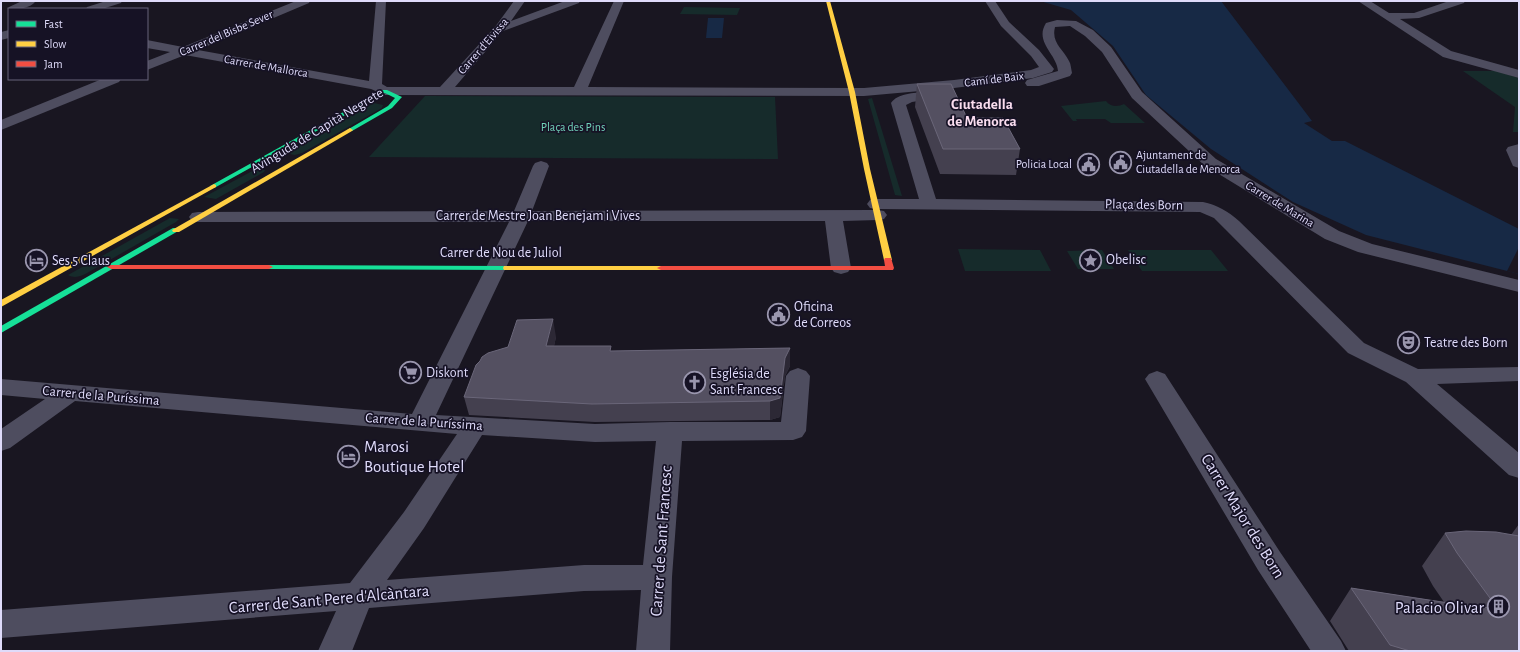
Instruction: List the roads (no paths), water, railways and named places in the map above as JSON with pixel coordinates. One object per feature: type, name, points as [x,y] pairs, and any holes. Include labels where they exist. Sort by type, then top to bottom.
[{"type":"street","points":[[15,8],[31,1]]},
{"type":"street","points":[[94,8],[117,1]]},
{"type":"street","name":"Carrer del Bisbe Sever","points":[[148,66],[305,1]]},
{"type":"street","points":[[381,1],[380,88],[444,91],[852,92]]},
{"type":"street","name":"Carrer d'Eivissa","points":[[444,91],[499,29],[520,1]]},
{"type":"street","points":[[499,29],[575,1]]},
{"type":"street","points":[[579,91],[619,1]]},
{"type":"street","points":[[828,1],[852,92],[867,169],[877,210]]},
{"type":"street","name":"Camí de Baix","points":[[852,92],[903,90],[954,84],[1033,74],[1047,69],[1036,53],[1004,24],[990,1]]},
{"type":"street","points":[[1363,1],[1447,54],[1519,74]]},
{"type":"street","points":[[1388,16],[1415,16],[1460,1]]},
{"type":"street","name":"Carrer de Marina","points":[[930,204],[898,103],[909,98],[1039,82],[1065,73],[1064,62],[1052,48],[1048,32],[1050,25],[1058,23],[1072,23],[1089,32],[1107,50],[1137,95],[1210,162],[1332,235],[1371,250],[1519,286]]},
{"type":"street","name":"Carrer de Mallorca","points":[[148,44],[380,88]]},
{"type":"street","points":[[1,125],[112,80]]},
{"type":"street","name":"Avinguda de Capità Negrete","points":[[1,304],[257,162],[380,88],[399,97],[390,107],[1,330]]},
{"type":"street","points":[[1519,148],[1514,150],[1519,163]]},
{"type":"street","points":[[257,162],[287,166]]},
{"type":"street","points":[[420,423],[521,216],[541,166]]},
{"type":"street","name":"Plaça des Born","points":[[877,210],[930,204],[1202,207],[1220,214],[1356,348],[1414,377]]},
{"type":"street","name":"Carrer de Mestre Joan Benejam i Vives","points":[[198,217],[833,215],[877,210]]},
{"type":"street","name":"Carrer de Nou de Juliol","points":[[112,267],[890,268],[877,210]]},
{"type":"street","points":[[168,212],[198,217]]},
{"type":"street","points":[[833,215],[841,268]]},
{"type":"street","points":[[6,290],[19,294],[54,299]]},
{"type":"street","points":[[1414,377],[1519,374]]},
{"type":"street","name":"Carrer de la Puríssima","points":[[1,387],[420,423],[595,433],[670,431],[793,431],[798,376]]},
{"type":"street","points":[[1414,377],[1519,468]]},
{"type":"street","name":"Carrer Major des Born","points":[[1157,380],[1270,561],[1329,651]]},
{"type":"street","points":[[1,442],[70,393]]},
{"type":"street","points":[[335,651],[358,597],[414,520],[456,458],[475,425]]},
{"type":"street","name":"Carrer de Sant Francesc","points":[[654,651],[657,577],[670,431]]},
{"type":"street","name":"Carrer de Sant Pere d'Alcàntara","points":[[1,624],[584,578],[657,577]]},
{"type":"water","points":[[1040,1],[1221,1],[1312,121],[1304,123],[1332,141],[1345,141],[1519,229],[1519,274],[1366,235],[1293,202],[1211,149],[1146,95],[1113,46],[1071,10]]},
{"type":"water","points":[[1221,1],[1259,1],[1261,2]]},
{"type":"water","points":[[708,18],[724,18],[722,38],[706,38]]},
{"type":"place","name":"Ajuntament de Ciutadella de Menorca","points":[[1120,162]]},
{"type":"place","name":"Policia Local","points":[[1088,164]]},
{"type":"place","name":"Obelisc","points":[[1090,260]]},
{"type":"place","name":"Ses 5 Claus","points":[[36,261]]},
{"type":"place","name":"Oficina de Correos","points":[[778,315]]},
{"type":"place","name":"Teatre des Born","points":[[1409,343]]},
{"type":"place","name":"Diskont","points":[[410,373]]},
{"type":"place","name":"Església de Sant Francesc","points":[[695,382]]},
{"type":"place","name":"Marosi Boutique Hotel","points":[[349,456]]},
{"type":"place","name":"Palacio Olivar","points":[[1499,607]]},
{"type":"district","name":"Ciutadella de Menorca","points":[[982,112]]},
{"type":"park label","name":"Plaça des Pins","points":[[573,127]]}]
